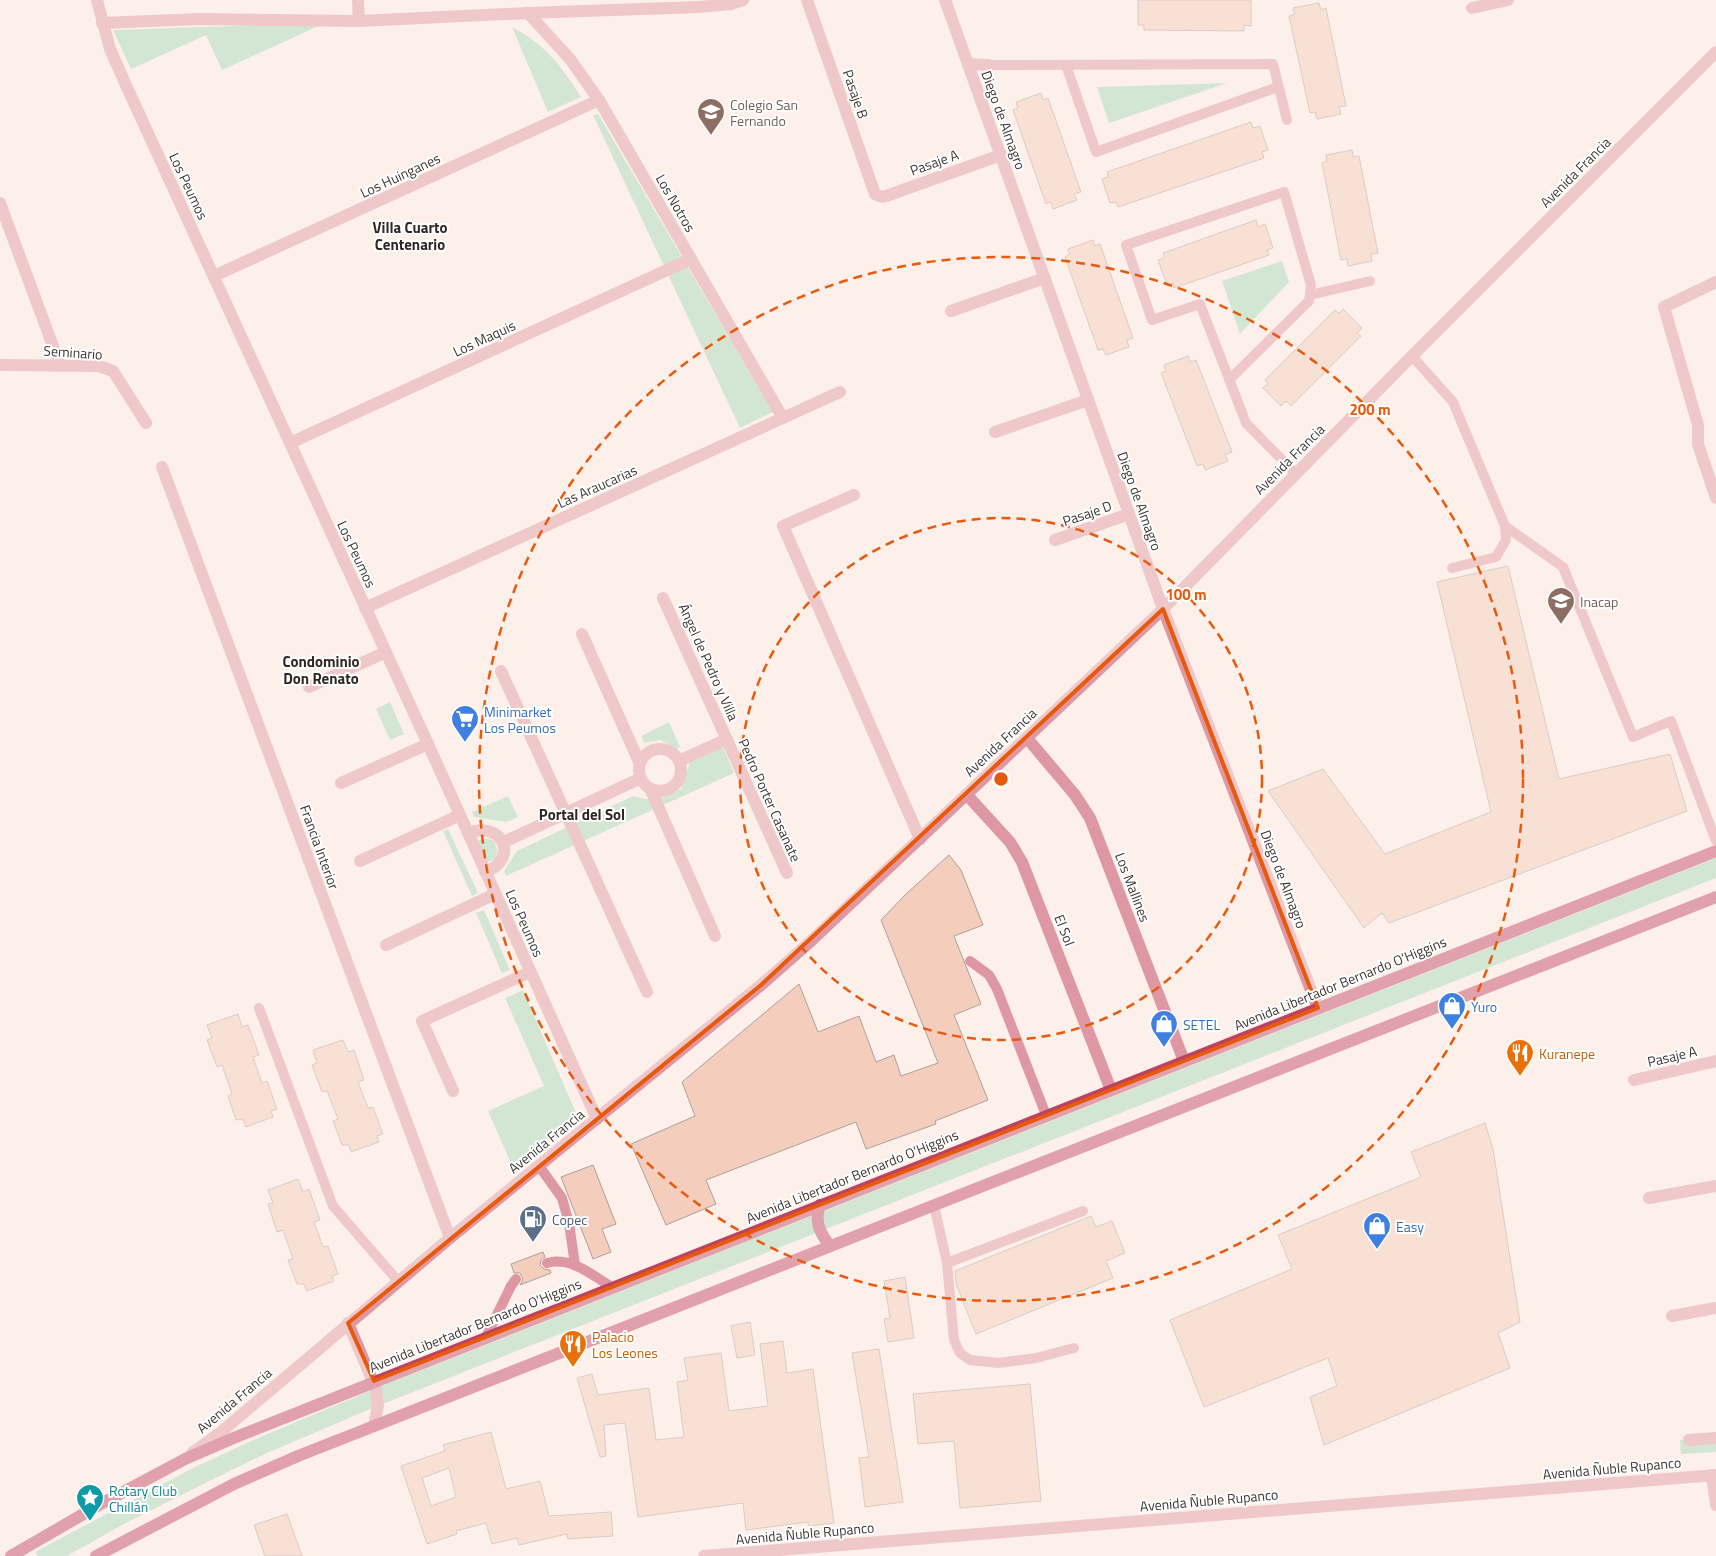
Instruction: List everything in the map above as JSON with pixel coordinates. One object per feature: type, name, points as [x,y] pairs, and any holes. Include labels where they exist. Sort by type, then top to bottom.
[{"type":"main road","name":"Avenida Libertador Bernardo O'Higgins","points":[[11,1556],[184,1459],[374,1381],[1716,851]]},
{"type":"main road","points":[[96,1556],[234,1484],[374,1426],[1716,897]]},
{"type":"main road","points":[[820,1205],[817,1212],[818,1226],[830,1246]]},
{"type":"street","name":"Los Peumos","points":[[97,0],[110,48],[125,82],[428,744],[596,1119]]},
{"type":"street","points":[[358,0],[359,22]]},
{"type":"street","points":[[102,23],[200,19],[359,22],[716,6],[743,0]]},
{"type":"street","name":"Pasaje B","points":[[807,0],[874,190],[878,196]]},
{"type":"street","name":"Diego de Almagro","points":[[945,0],[1163,609],[1318,1008]]},
{"type":"street","points":[[1472,8],[1508,0]]},
{"type":"street","name":"Los Notros","points":[[528,13],[570,59],[599,100],[783,418]]},
{"type":"street","name":"Avenida Francia","points":[[184,1459],[221,1432],[348,1322],[761,985],[812,941],[1163,609],[1412,356],[1716,52]]},
{"type":"street","points":[[968,64],[988,65]]},
{"type":"street","name":"Los Huinganes","points":[[214,276],[599,100]]},
{"type":"street","name":"Pasaje A","points":[[878,196],[886,196],[1001,154]]},
{"type":"street","points":[[0,203],[60,365]]},
{"type":"street","name":"Los Maquis","points":[[290,443],[691,259]]},
{"type":"street","points":[[951,311],[1045,278]]},
{"type":"street","points":[[1716,282],[1664,307],[1698,425],[1698,444],[1716,498]]},
{"type":"street","name":"Seminario","points":[[0,365],[99,366],[113,371],[146,423]]},
{"type":"street","name":"Las Araucarias","points":[[365,608],[840,392]]},
{"type":"street","points":[[995,432],[1088,400]]},
{"type":"street","name":"Francia Interior","points":[[162,467],[450,1238]]},
{"type":"street","points":[[854,495],[782,526],[920,838]]},
{"type":"street","name":"Pasaje D","points":[[1055,540],[1129,514]]},
{"type":"street","name":"Ángel de Pedro y Villa","points":[[663,598],[726,739]]},
{"type":"street","points":[[582,634],[640,764],[641,778],[650,788],[715,936]]},
{"type":"street","points":[[309,687],[386,652]]},
{"type":"street","points":[[501,671],[647,992]]},
{"type":"street","name":"Los Mallines","points":[[1027,738],[1075,795],[1090,818],[1184,1061]]},
{"type":"street","points":[[679,761],[726,739]]},
{"type":"street","name":"Pedro Porter Casanate","points":[[726,739],[787,873]]},
{"type":"street","points":[[341,783],[428,744]]},
{"type":"street","points":[[640,764],[647,754],[658,749],[670,752],[679,761],[680,774],[674,785],[663,790],[650,788]]},
{"type":"street","points":[[504,842],[641,778]]},
{"type":"street","name":"El Sol","points":[[966,794],[1010,842],[1022,862],[1111,1090]]},
{"type":"street","points":[[360,861],[460,816]]},
{"type":"street","points":[[468,833],[486,830],[497,834],[504,842],[505,852],[500,861],[485,872]]},
{"type":"street","points":[[386,945],[495,894]]},
{"type":"street","points":[[453,1091],[422,1021],[530,972]]},
{"type":"street","name":"Pasaje A","points":[[1634,1080],[1716,1061]]},
{"type":"street","points":[[1650,1198],[1716,1186]]},
{"type":"street","points":[[1672,1316],[1716,1308]]},
{"type":"street","points":[[348,1322],[374,1381],[378,1396],[374,1426]]},
{"type":"street","name":"Avenida Ñuble Rupanco","points":[[1688,1440],[1716,1438]]},
{"type":"street","points":[[1714,1475],[1716,1505]]},
{"type":"street","name":"Avenida Ñuble Rupanco","points":[[704,1556],[1714,1475]]},
{"type":"lane","points":[[988,65],[1273,64],[1286,120]]},
{"type":"lane","points":[[1066,65],[1096,152],[1278,87]]},
{"type":"lane","points":[[1229,380],[1309,301],[1311,285],[1284,192],[1126,245],[1152,320],[1200,304],[1229,380],[1246,423],[1296,474]]},
{"type":"lane","points":[[1310,295],[1370,281]]},
{"type":"lane","points":[[1412,356],[1453,402],[1506,526],[1506,540],[1496,557],[1452,568]]},
{"type":"lane","points":[[1506,526],[1563,567],[1633,737],[1671,720],[1716,840]]},
{"type":"lane","points":[[970,961],[989,975],[997,990],[1046,1115]]},
{"type":"lane","points":[[260,1008],[333,1206],[398,1281]]},
{"type":"lane","points":[[539,1166],[562,1198],[569,1223],[575,1265]]},
{"type":"lane","points":[[934,1205],[946,1263],[954,1340],[960,1353],[970,1360],[998,1363],[1036,1358],[1074,1348]]},
{"type":"lane","points":[[946,1263],[1083,1211]]},
{"type":"lane","points":[[548,1263],[563,1261],[575,1265],[612,1287]]},
{"type":"lane","points":[[486,1337],[516,1279]]},
{"type":"highlighted area","points":[[1163,609],[1318,1008],[374,1381],[348,1323],[761,985]]},
{"type":"green space","points":[[325,23],[222,70],[206,35],[131,69],[113,30]]},
{"type":"green space","points":[[512,27],[534,41],[552,57],[581,97],[548,112]]},
{"type":"green space","points":[[1227,83],[1109,123],[1097,87]]},
{"type":"green space","points":[[598,114],[773,412],[740,428],[593,115]]},
{"type":"green space","points":[[1282,261],[1289,282],[1240,334],[1222,281]]},
{"type":"green space","points":[[390,702],[404,734],[390,740],[376,709]]},
{"type":"green space","points":[[669,722],[680,747],[677,749],[660,740],[644,743],[641,736]]},
{"type":"green space","points":[[723,747],[734,773],[506,876],[504,871],[517,851],[633,796],[658,799],[681,789],[690,762]]},
{"type":"green space","points":[[508,796],[518,817],[506,822],[474,817],[472,812]]},
{"type":"green space","points":[[448,829],[478,893],[472,896],[443,831]]},
{"type":"green space","points":[[486,838],[494,841],[498,852],[495,859],[488,862],[476,844],[479,840]]},
{"type":"green space","points":[[1716,858],[1716,878],[375,1407],[267,1453],[122,1525],[67,1556],[38,1556],[35,1552],[191,1469],[260,1437],[372,1390]]},
{"type":"green space","points":[[484,910],[510,970],[502,973],[476,913]]},
{"type":"green space","points":[[523,990],[576,1113],[513,1168],[488,1111],[544,1086],[505,998]]},
{"type":"green space","points":[[1716,1437],[1716,1452],[1681,1454],[1680,1440]]},
{"type":"building","points":[[1138,0],[1251,0],[1251,26],[1244,25],[1244,31],[1144,30],[1144,25],[1138,25]]},
{"type":"building","points":[[1319,3],[1321,10],[1326,8],[1346,106],[1339,107],[1341,114],[1317,119],[1315,112],[1310,113],[1289,16],[1295,14],[1293,8]]},
{"type":"building","points":[[1041,93],[1043,100],[1048,98],[1081,192],[1074,194],[1077,200],[1053,209],[1051,202],[1046,204],[1013,110],[1018,108],[1016,102]]},
{"type":"building","points":[[1251,122],[1253,128],[1260,126],[1268,150],[1262,152],[1264,158],[1118,207],[1116,202],[1110,203],[1102,179],[1108,177],[1107,172]]},
{"type":"building","points":[[1352,150],[1353,157],[1359,156],[1378,253],[1371,254],[1372,261],[1348,266],[1347,259],[1341,260],[1322,163],[1327,161],[1326,155]]},
{"type":"building","points":[[1256,220],[1258,227],[1265,224],[1273,248],[1267,250],[1269,255],[1174,288],[1173,283],[1167,285],[1158,260],[1164,258],[1163,253]]},
{"type":"building","points":[[1093,240],[1095,246],[1100,244],[1133,338],[1127,340],[1129,347],[1106,355],[1103,349],[1098,350],[1065,257],[1070,254],[1068,249]]},
{"type":"building","points":[[1343,309],[1362,328],[1357,333],[1361,336],[1291,406],[1286,401],[1281,406],[1263,388],[1268,384],[1265,380],[1335,310],[1339,313]]},
{"type":"building","points":[[1188,356],[1191,362],[1196,360],[1232,452],[1225,455],[1228,461],[1205,470],[1203,464],[1197,466],[1161,373],[1166,371],[1164,365]]},
{"type":"building","points":[[1508,566],[1559,779],[1670,754],[1687,811],[1389,923],[1382,913],[1364,928],[1268,791],[1323,769],[1385,854],[1491,812],[1437,582]]},
{"type":"building","points":[[949,855],[961,870],[983,925],[954,936],[981,1004],[954,1015],[988,1100],[935,1121],[936,1124],[866,1149],[856,1122],[706,1180],[716,1204],[666,1225],[631,1144],[695,1116],[682,1082],[799,984],[818,1032],[859,1016],[876,1062],[894,1055],[901,1076],[938,1063],[881,920],[906,894]]},
{"type":"building","points":[[238,1014],[242,1027],[248,1025],[259,1055],[253,1057],[262,1083],[267,1081],[277,1109],[271,1111],[273,1117],[246,1127],[243,1119],[236,1120],[228,1096],[232,1094],[222,1065],[217,1067],[207,1040],[212,1038],[207,1025]]},
{"type":"building","points":[[343,1040],[348,1052],[354,1050],[364,1080],[358,1082],[368,1108],[373,1107],[383,1134],[377,1136],[379,1142],[351,1152],[349,1145],[342,1145],[333,1121],[338,1119],[327,1091],[322,1092],[312,1065],[317,1063],[313,1050]]},
{"type":"building","points":[[1485,1123],[1493,1149],[1520,1322],[1498,1333],[1510,1368],[1324,1445],[1310,1397],[1337,1386],[1328,1358],[1204,1407],[1170,1320],[1292,1269],[1278,1235],[1421,1177],[1411,1152]]},
{"type":"building","points":[[593,1165],[616,1224],[602,1229],[611,1252],[593,1259],[561,1177]]},
{"type":"building","points":[[298,1179],[303,1192],[309,1189],[320,1220],[314,1222],[323,1247],[328,1246],[338,1274],[332,1276],[334,1281],[307,1291],[304,1284],[297,1284],[288,1260],[293,1259],[283,1230],[277,1232],[268,1204],[273,1203],[268,1190]]},
{"type":"building","points":[[1091,1216],[1096,1227],[1112,1221],[1125,1253],[1106,1261],[1113,1278],[976,1334],[956,1284],[955,1271]]},
{"type":"building","points":[[543,1252],[545,1257],[541,1260],[540,1265],[544,1269],[550,1270],[551,1273],[520,1285],[523,1280],[522,1277],[520,1273],[514,1273],[511,1264]]},
{"type":"building","points":[[905,1277],[914,1338],[888,1342],[884,1319],[890,1318],[884,1281]]},
{"type":"building","points":[[750,1322],[755,1355],[737,1358],[731,1326]]},
{"type":"building","points":[[783,1341],[787,1373],[813,1369],[834,1523],[809,1526],[808,1522],[746,1530],[743,1503],[638,1517],[625,1423],[604,1425],[606,1456],[600,1457],[577,1378],[592,1374],[598,1395],[649,1388],[656,1440],[684,1437],[677,1382],[688,1380],[684,1358],[721,1353],[729,1411],[768,1406],[760,1344]]},
{"type":"building","points":[[879,1349],[903,1502],[865,1507],[859,1458],[869,1457],[852,1353]]},
{"type":"building","points":[[1030,1384],[1041,1501],[960,1508],[954,1441],[918,1444],[913,1394]]},
{"type":"building","points":[[491,1432],[506,1489],[540,1481],[549,1516],[611,1512],[613,1536],[568,1539],[567,1534],[519,1545],[517,1538],[492,1544],[486,1523],[456,1531],[457,1534],[427,1544],[401,1466],[445,1451],[443,1445]],"holes":[[[449,1468],[456,1497],[431,1506],[422,1478]]]},
{"type":"building","points":[[287,1514],[302,1556],[265,1556],[254,1525]]},
{"type":"place","name":"Colegio San Fernando","points":[[711,136]]},
{"type":"place","name":"Inacap","points":[[1561,625]]},
{"type":"place","name":"Minimarket Los Peumos","points":[[465,743]]},
{"type":"place","name":"Yuro","points":[[1452,1030]]},
{"type":"place","name":"SETEL","points":[[1164,1048]]},
{"type":"place","name":"Kuranepe","points":[[1520,1077]]},
{"type":"place","name":"Copec","points":[[533,1243]]},
{"type":"place","name":"Easy","points":[[1377,1250]]},
{"type":"place","name":"Palacio Los Leones","points":[[573,1368]]},
{"type":"place","name":"Rotary Club Chillán","points":[[90,1522]]},
{"type":"district","name":"Villa Cuarto Centenario","points":[[410,236]]},
{"type":"district","name":"Condominio Don Renato","points":[[321,670]]},
{"type":"district","name":"Portal del Sol","points":[[582,814]]}]
